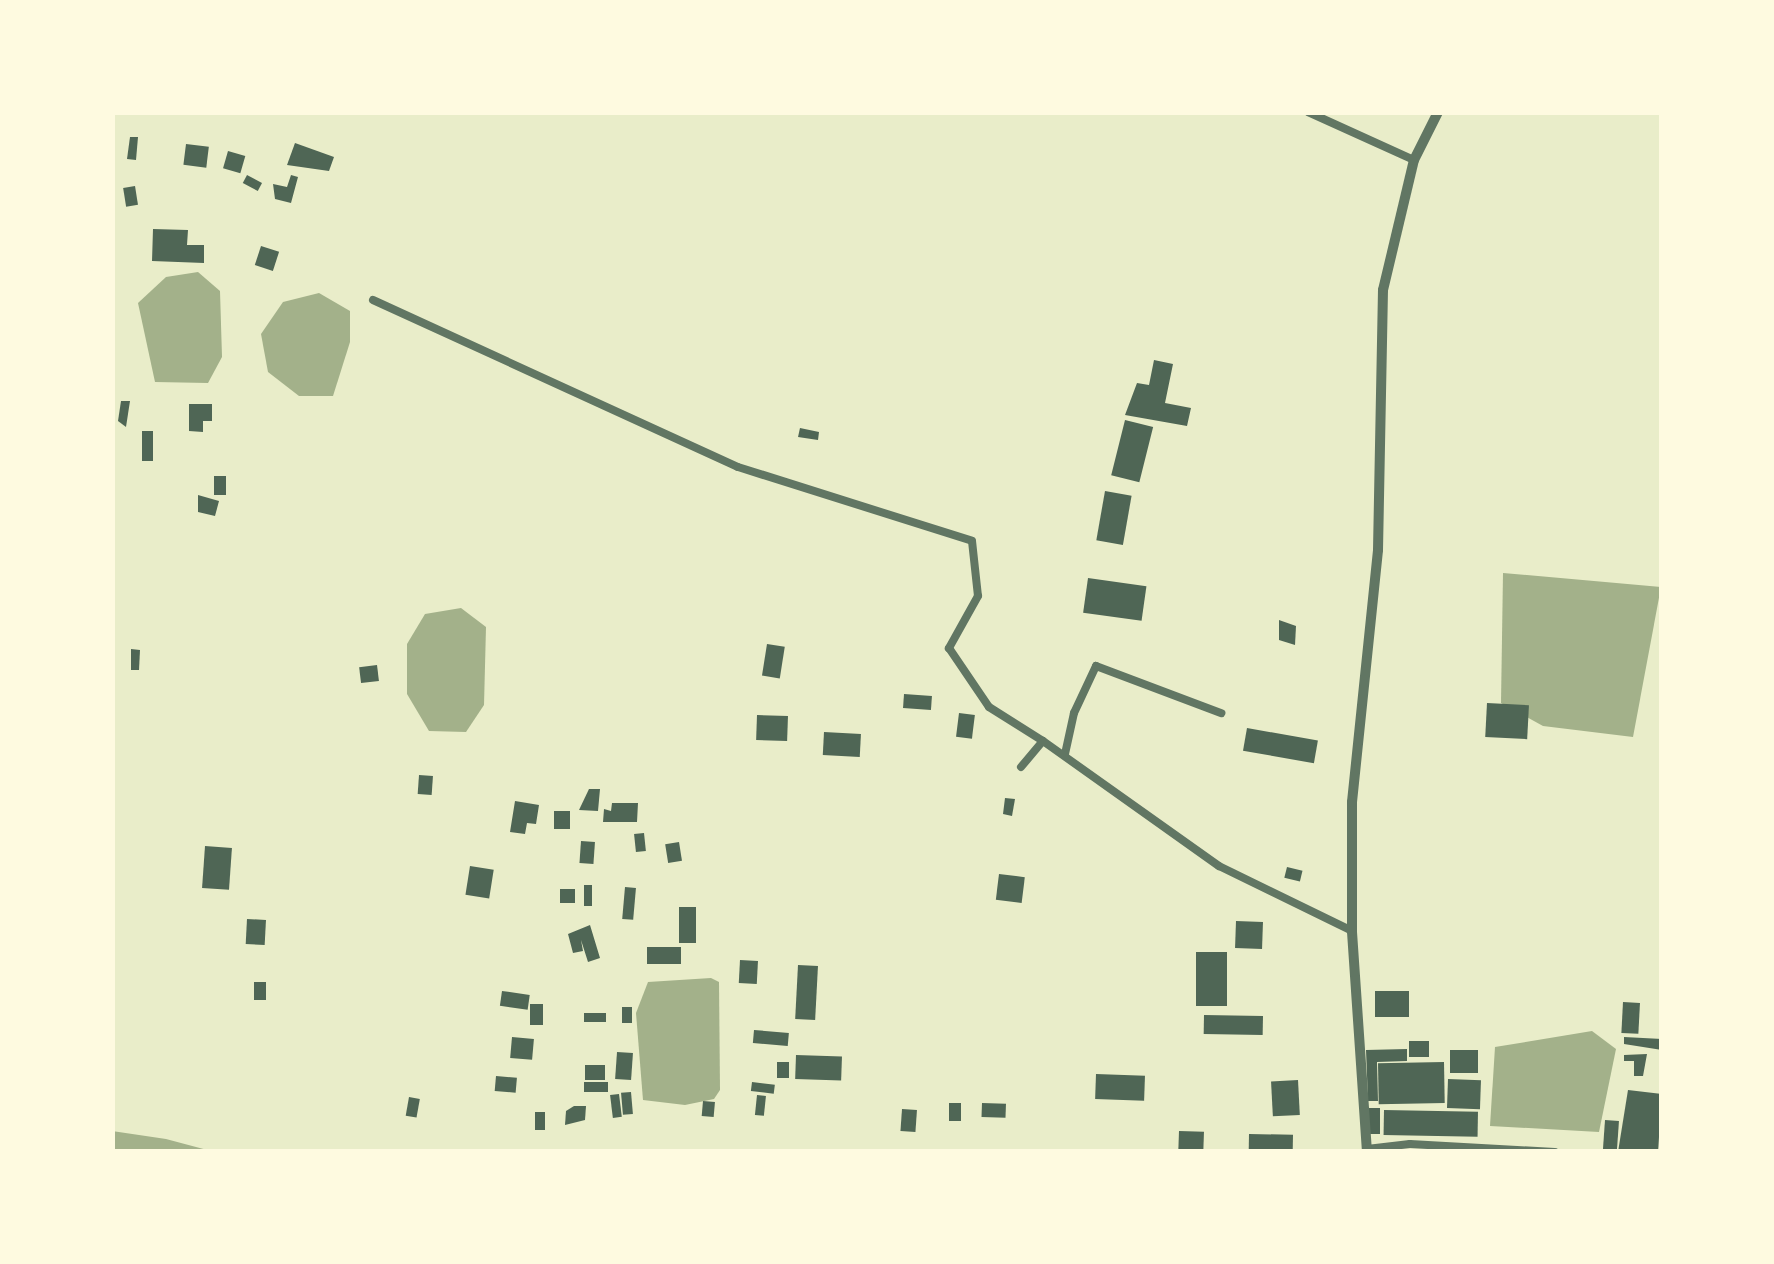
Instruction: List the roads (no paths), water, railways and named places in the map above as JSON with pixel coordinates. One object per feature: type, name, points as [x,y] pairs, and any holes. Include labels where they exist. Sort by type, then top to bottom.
[{"type":"street","points":[[1308,112],[1414,160]]},
{"type":"street","points":[[1438,112],[1414,160],[1383,290],[1378,550],[1352,802],[1352,931],[1367,1150],[1428,1144],[1555,1152]]},
{"type":"street","points":[[373,300],[738,467],[972,541],[978,596],[948,648],[989,706],[1064,754],[1219,866],[1352,931]]},
{"type":"street","points":[[1064,754],[1074,713],[1096,666],[1221,713]]},
{"type":"street","points":[[1021,767],[1043,741]]}]
